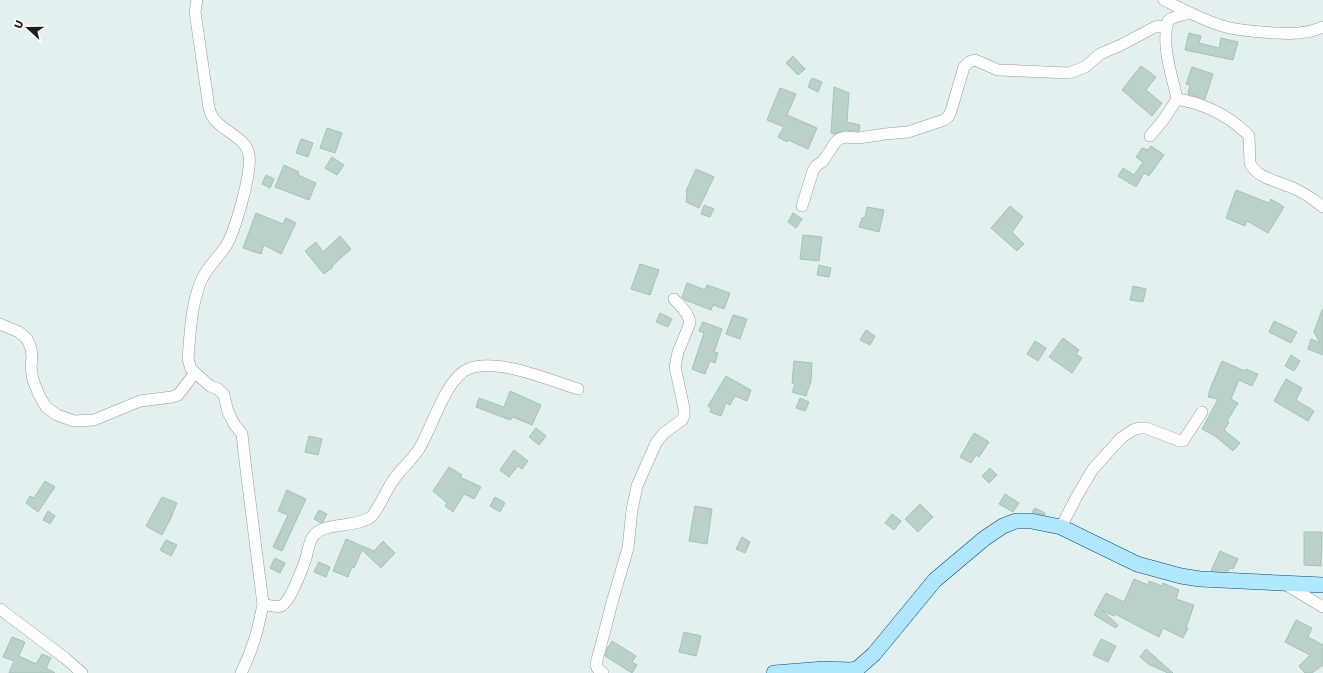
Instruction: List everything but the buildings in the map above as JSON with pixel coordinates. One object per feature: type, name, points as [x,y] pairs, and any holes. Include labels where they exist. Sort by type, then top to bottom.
[{"type":"street","points":[[197,0],[195,12],[209,108],[217,123],[245,146],[249,155],[250,163],[244,196],[230,238],[226,246],[207,269],[201,282],[196,298],[188,359],[189,365],[195,373],[210,386],[218,389],[222,393],[225,398],[228,412],[234,424],[242,434],[262,604],[259,627],[253,646],[241,673]]},
{"type":"street","points":[[1164,0],[1189,13],[1225,27],[1258,32],[1297,33],[1308,32],[1323,27]]},
{"type":"street","points":[[1150,136],[1164,119],[1177,99],[1167,54],[1166,27],[1169,20],[1189,13]]},
{"type":"street","points":[[802,206],[808,185],[816,166],[822,161],[835,142],[839,139],[845,137],[858,138],[908,132],[944,120],[948,116],[952,106],[964,67],[969,62],[974,60],[998,70],[1069,73],[1085,67],[1100,54],[1155,27],[1166,27]]},
{"type":"street","points":[[1177,99],[1209,108],[1227,118],[1249,136],[1250,163],[1257,173],[1297,189],[1323,207]]},
{"type":"street","points":[[603,673],[597,668],[596,664],[628,548],[632,510],[637,486],[658,439],[682,420],[684,416],[684,408],[675,367],[678,352],[690,323],[684,310],[674,300]]},
{"type":"street","points":[[0,324],[19,332],[27,339],[31,348],[31,368],[34,380],[39,395],[46,407],[57,415],[74,421],[94,420],[140,401],[178,395],[195,373]]},
{"type":"street","points":[[262,604],[277,607],[284,604],[303,565],[311,539],[317,532],[367,520],[372,516],[392,482],[419,449],[443,399],[460,374],[468,369],[496,366],[522,371],[578,389]]},
{"type":"street","points":[[1060,527],[1093,469],[1121,438],[1133,430],[1146,428],[1183,441],[1202,412]]},
{"type":"street","points":[[774,673],[817,669],[857,669],[874,654],[935,580],[985,538],[1003,526],[1016,521],[1031,521],[1060,527],[1125,559],[1162,572],[1200,579],[1323,585]]},
{"type":"street","points":[[1284,584],[1323,607]]},
{"type":"street","points":[[0,609],[65,658],[82,673]]}]
